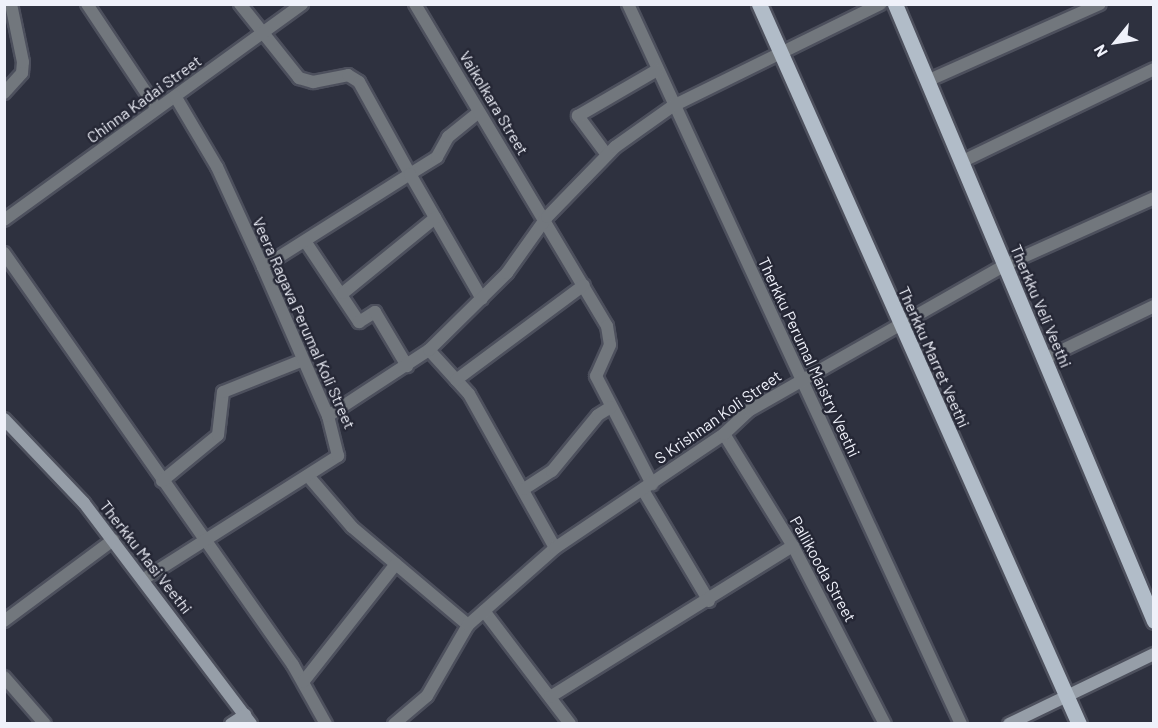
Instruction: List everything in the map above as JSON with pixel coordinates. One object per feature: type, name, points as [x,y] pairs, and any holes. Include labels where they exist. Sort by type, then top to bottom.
[{"type":"main road","name":"Therkku Marret Veethi","points":[[759,4],[1065,697],[1079,723]]},
{"type":"main road","name":"Therkku Veli Veethi","points":[[895,4],[1152,615]]},
{"type":"main road","name":"Therkku Masi Veethi","points":[[4,419],[113,540],[248,719]]},
{"type":"main road","points":[[1009,723],[1154,654]]},
{"type":"main road","points":[[231,723],[248,719]]},
{"type":"street","points":[[4,93],[22,73],[23,62],[11,4]]},
{"type":"street","points":[[87,4],[157,109]]},
{"type":"street","points":[[240,4],[299,78],[313,82],[348,75],[359,82],[482,299]]},
{"type":"street","name":"Chinna Kadai Street","points":[[4,220],[302,4]]},
{"type":"street","name":"Vaikolkara Street","points":[[415,4],[478,113],[547,217],[584,285],[610,338],[596,376],[648,487],[709,601]]},
{"type":"street","name":"Therkku Perumal Maistry Veethi","points":[[628,4],[673,106],[802,379],[960,723]]},
{"type":"street","points":[[328,416],[429,350],[482,299],[547,217],[607,155],[673,106],[779,50],[880,4]]},
{"type":"street","points":[[927,81],[1100,4]]},
{"type":"street","points":[[961,162],[1154,69]]},
{"type":"street","points":[[607,155],[578,116],[657,70]]},
{"type":"street","name":"Veera Ragava Perumal Koli Street","points":[[144,579],[202,537],[309,477],[338,456],[328,416],[263,267],[217,167],[175,96]]},
{"type":"street","points":[[263,267],[307,244],[437,157],[448,137],[478,113]]},
{"type":"street","name":"S Krishnan Koli Street","points":[[394,723],[427,696],[468,625],[555,548],[648,487],[802,379],[1005,266],[1154,198]]},
{"type":"street","points":[[343,293],[435,218]]},
{"type":"street","points":[[307,244],[343,293],[359,322],[375,312],[407,366]]},
{"type":"street","points":[[4,253],[303,682],[326,723]]},
{"type":"street","points":[[456,380],[584,285]]},
{"type":"street","points":[[1044,359],[1154,306]]},
{"type":"street","points":[[429,350],[456,380],[524,489],[555,548]]},
{"type":"street","points":[[162,481],[218,435],[223,392],[303,360]]},
{"type":"street","points":[[524,489],[552,471],[597,415],[611,407]]},
{"type":"street","name":"Pallikooda Street","points":[[724,434],[793,546],[885,723]]},
{"type":"street","points":[[309,477],[352,527],[468,625]]},
{"type":"street","points":[[4,621],[113,540]]},
{"type":"street","points":[[550,697],[709,601],[793,546]]},
{"type":"street","points":[[303,682],[396,564]]},
{"type":"street","points":[[484,611],[570,723]]},
{"type":"street","points":[[4,677],[45,723]]}]
